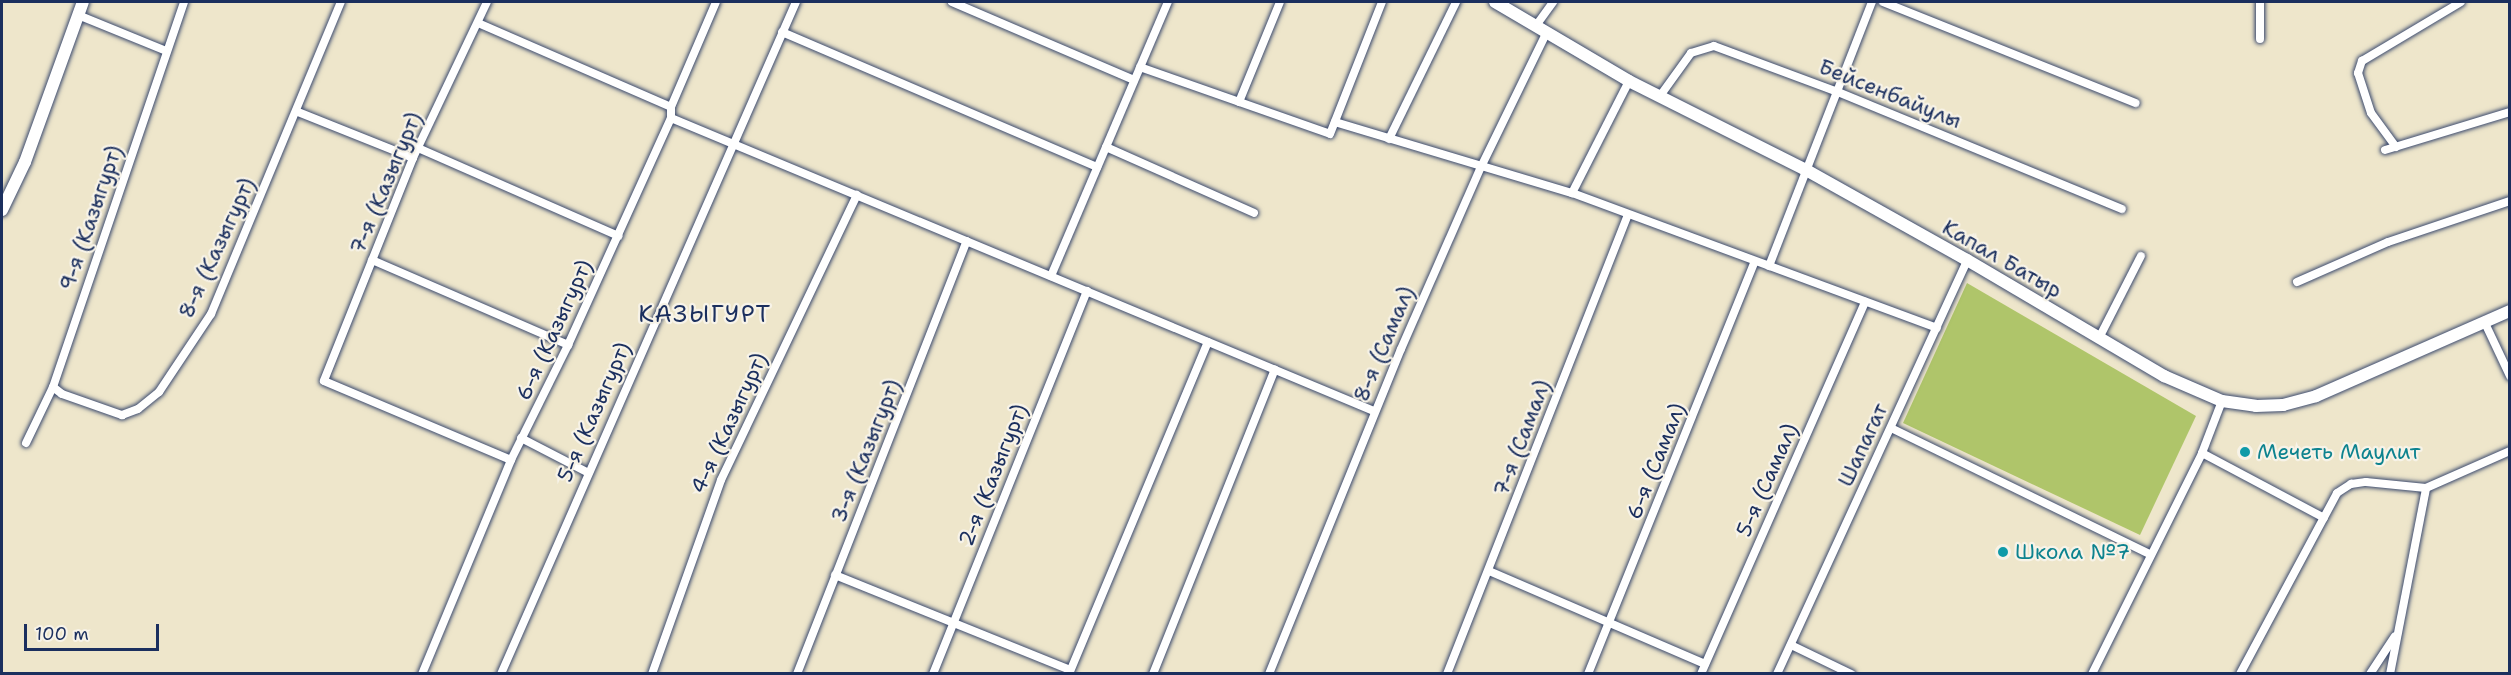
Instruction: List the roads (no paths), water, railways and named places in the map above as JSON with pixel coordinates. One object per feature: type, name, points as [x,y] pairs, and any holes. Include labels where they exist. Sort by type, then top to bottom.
[{"type":"main road","points":[[2,210],[25,162],[83,2]]},
{"type":"main road","name":"Капал Батыр","points":[[1495,2],[1629,81],[1806,170],[1967,260],[2164,376],[2222,401],[2274,405],[2316,396],[2510,311]]},
{"type":"street","name":"9-я (Казыгурт)","points":[[26,443],[53,387],[184,2]]},
{"type":"street","name":"8-я (Казыгурт)","points":[[53,387],[62,394],[122,416],[138,409],[159,392],[211,314],[298,112],[341,2]]},
{"type":"street","name":"7-я (Казыгурт)","points":[[487,2],[413,158],[324,381],[511,460]]},
{"type":"street","name":"6-я (Казыгурт)","points":[[422,674],[511,460],[568,345],[671,118],[671,107],[716,2]]},
{"type":"street","name":"5-я (Казыгурт)","points":[[501,674],[587,472],[796,2]]},
{"type":"street","points":[[952,2],[1134,80]]},
{"type":"street","points":[[1051,276],[1168,2]]},
{"type":"street","points":[[1239,102],[1280,2]]},
{"type":"street","points":[[1140,67],[1330,134],[1382,2]]},
{"type":"street","points":[[1389,139],[1456,2]]},
{"type":"street","points":[[1535,27],[1553,2]]},
{"type":"street","points":[[1769,266],[1872,2]]},
{"type":"street","points":[[1883,2],[2136,103]]},
{"type":"street","points":[[2260,2],[2260,39]]},
{"type":"street","points":[[2396,147],[2371,113],[2358,73],[2362,61],[2461,2]]},
{"type":"street","points":[[78,15],[166,51]]},
{"type":"street","points":[[478,23],[671,107]]},
{"type":"street","points":[[782,32],[1097,167]]},
{"type":"street","name":"8-я (Самал)","points":[[1269,674],[1374,411],[1481,167],[1546,34]]},
{"type":"street","name":"Бейсенбайулы","points":[[1660,96],[1691,53],[1714,46],[1838,92],[2122,209]]},
{"type":"street","points":[[1572,193],[1629,81]]},
{"type":"street","points":[[298,112],[413,158]]},
{"type":"street","points":[[2385,150],[2510,112]]},
{"type":"street","points":[[671,118],[1374,411]]},
{"type":"street","points":[[1335,122],[1572,193],[1937,328]]},
{"type":"street","points":[[1106,147],[1254,213]]},
{"type":"street","points":[[418,148],[618,236]]},
{"type":"street","name":"4-я (Казыгурт)","points":[[652,674],[721,480],[856,195]]},
{"type":"street","points":[[2297,282],[2388,242],[2510,201]]},
{"type":"street","name":"7-я (Самал)","points":[[1447,674],[1629,214]]},
{"type":"street","name":"3-я (Казыгурт)","points":[[797,674],[893,436],[966,241]]},
{"type":"street","points":[[2099,338],[2141,256]]},
{"type":"street","points":[[372,260],[568,345]]},
{"type":"street","name":"Шапагат","points":[[1777,674],[1967,260]]},
{"type":"street","name":"6-я (Самал)","points":[[1588,674],[1611,624],[1755,261]]},
{"type":"street","name":"2-я (Казыгурт)","points":[[933,674],[1087,291]]},
{"type":"street","name":"5-я (Самал)","points":[[1701,674],[1865,302]]},
{"type":"street","points":[[2484,321],[2510,376]]},
{"type":"street","points":[[835,575],[1069,672],[1208,342]]},
{"type":"street","points":[[1153,674],[1275,369]]},
{"type":"street","points":[[2092,674],[2202,453],[2222,401]]},
{"type":"street","points":[[1891,428],[2151,555]]},
{"type":"street","points":[[522,438],[587,472]]},
{"type":"street","points":[[2240,674],[2337,493],[2351,484],[2426,488],[2510,451]]},
{"type":"street","points":[[2202,453],[2324,518]]},
{"type":"street","points":[[2390,674],[2426,488]]},
{"type":"street","points":[[1489,571],[1705,664]]},
{"type":"street","points":[[2370,674],[2397,633]]},
{"type":"street","points":[[1791,645],[1851,674]]},
{"type":"place","name":"Мечеть Маулит","points":[[2245,452]]},
{"type":"place","name":"Школа №7","points":[[2003,552]]},
{"type":"district","name":"КАЗЫГУРТ","points":[[705,315]]}]
